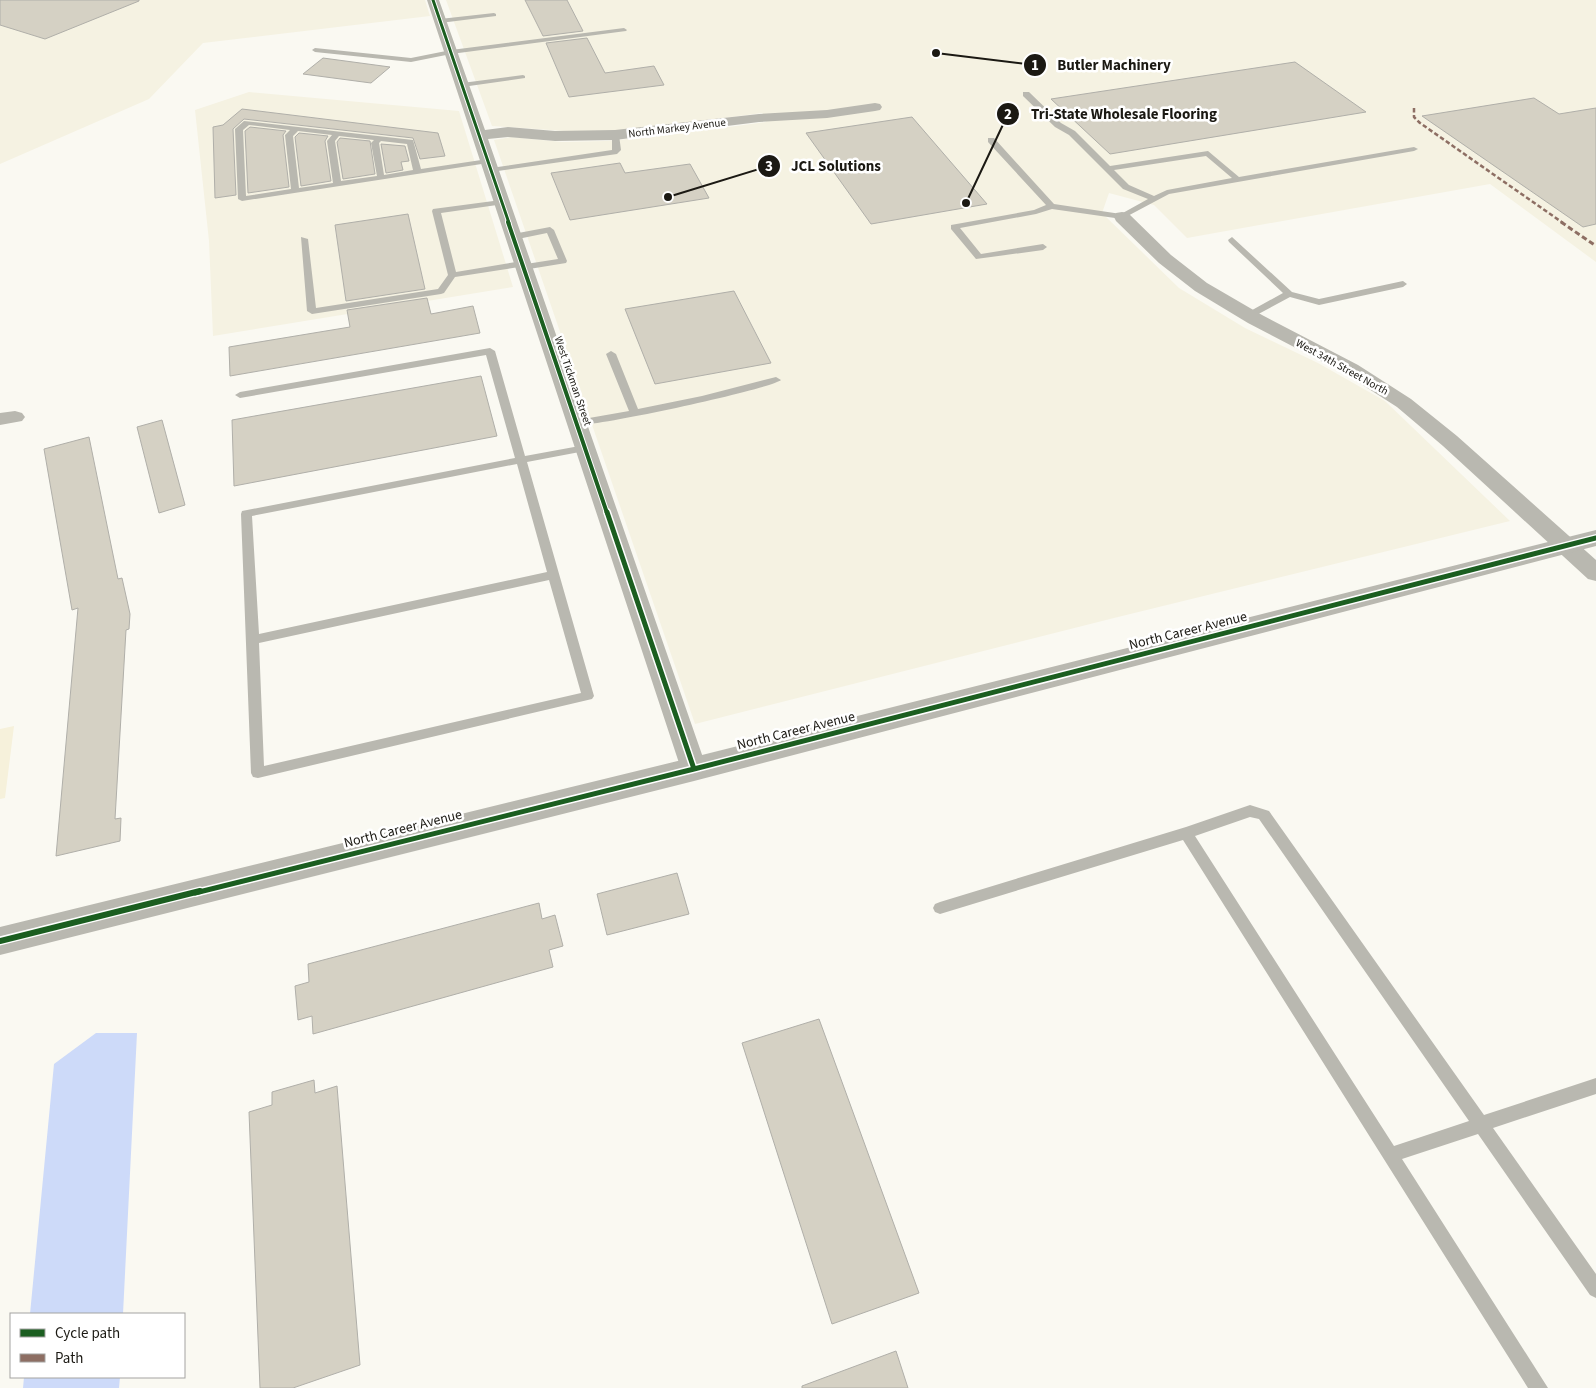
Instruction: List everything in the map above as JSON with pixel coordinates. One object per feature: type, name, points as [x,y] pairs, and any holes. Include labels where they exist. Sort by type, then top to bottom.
[{"type":"street","name":"West Tickman Street","points":[[433,0],[694,769]]},
{"type":"street","name":"North Markey Avenue","points":[[479,135],[508,132],[573,137],[615,135],[759,118],[827,114],[874,107]]},
{"type":"street","name":"West 34th Street North","points":[[1122,217],[1182,273],[1218,298],[1248,316],[1351,369],[1404,403],[1450,440],[1596,573]]},
{"type":"street","name":"North Career Avenue","points":[[0,941],[694,769],[1596,538]]},
{"type":"lane","points":[[440,21],[494,15]]},
{"type":"lane","points":[[314,50],[395,60],[425,58],[451,52],[624,30]]},
{"type":"lane","points":[[462,85],[523,78]]},
{"type":"lane","points":[[1026,94],[1058,125],[1072,133],[1126,188],[1155,199]]},
{"type":"lane","points":[[418,172],[410,142],[247,123],[239,129],[242,198],[418,172],[614,152],[617,150],[615,135]]},
{"type":"lane","points":[[295,191],[289,135],[296,128]]},
{"type":"lane","points":[[338,133],[331,141],[338,184]]},
{"type":"lane","points":[[380,138],[375,143],[381,178]]},
{"type":"lane","points":[[991,140],[1051,206]]},
{"type":"lane","points":[[1044,247],[978,257],[954,227],[1036,212],[1051,206],[1122,217],[1167,192],[1414,149]]},
{"type":"lane","points":[[1108,169],[1208,153],[1238,180]]},
{"type":"lane","points":[[452,275],[436,211],[501,202]]},
{"type":"lane","points":[[304,239],[312,312],[440,291],[452,275],[563,261],[550,230],[513,237]]},
{"type":"lane","points":[[1232,240],[1289,294],[1319,302],[1403,284]]},
{"type":"lane","points":[[1248,316],[1289,294]]},
{"type":"lane","points":[[240,395],[490,351],[520,460],[588,696],[258,772],[246,514],[520,460],[585,448]]},
{"type":"lane","points":[[612,354],[635,413]]},
{"type":"lane","points":[[576,423],[728,394],[776,380]]},
{"type":"lane","points":[[253,640],[553,575]]},
{"type":"lane","points":[[940,908],[1186,833],[1250,811],[1264,815],[1596,1289]]},
{"type":"lane","points":[[1186,833],[1539,1388]]},
{"type":"lane","points":[[1390,1155],[1596,1086]]},
{"type":"shaded area","points":[[0,0],[425,0],[430,16],[203,43],[149,99],[0,164]]},
{"type":"shaded area","points":[[446,0],[1596,0],[1596,262],[1490,184],[1187,238],[1154,205],[1109,193],[1102,213],[1179,288],[1245,328],[1318,363],[1385,401],[1510,521],[1114,618],[695,724],[494,140],[511,137],[562,142],[605,141],[654,137],[766,122],[762,113],[617,132],[578,132],[492,126]]},
{"type":"shaded area","points":[[249,92],[459,111],[513,287],[213,336],[209,241],[195,110]]},
{"type":"shaded area","points":[[14,726],[5,798],[0,799],[0,729]]},
{"type":"water","points":[[96,1033],[137,1033],[123,1313],[30,1313],[54,1064]]},
{"type":"water","points":[[24,1378],[120,1378],[119,1388],[23,1388]]},
{"type":"building","points":[[0,0],[139,1],[45,39],[0,25]]},
{"type":"building","points":[[525,0],[567,0],[583,31],[543,36]]},
{"type":"building","points":[[587,38],[605,73],[654,66],[664,85],[569,97],[546,43]]},
{"type":"building","points":[[323,58],[390,67],[371,83],[303,74]]},
{"type":"building","points":[[1295,62],[1366,112],[1110,154],[1051,99]]},
{"type":"building","points":[[1534,98],[1559,114],[1596,108],[1596,224],[1583,227],[1422,116]]},
{"type":"building","points":[[242,109],[438,133],[445,156],[420,159],[413,138],[244,119],[233,129],[236,195],[215,198],[213,127],[223,125]]},
{"type":"building","points":[[912,117],[987,204],[871,224],[806,133]]},
{"type":"building","points":[[250,127],[286,131],[283,135],[289,187],[248,193],[245,131]]},
{"type":"building","points":[[299,133],[328,136],[325,141],[331,181],[301,186],[295,137]]},
{"type":"building","points":[[340,138],[370,141],[375,174],[343,179],[337,142]]},
{"type":"building","points":[[381,144],[405,146],[409,161],[401,162],[403,170],[386,173]]},
{"type":"building","points":[[620,163],[625,173],[690,164],[709,198],[570,220],[551,173]]},
{"type":"building","points":[[408,214],[425,289],[346,301],[335,225]]},
{"type":"building","points":[[734,291],[771,363],[655,384],[625,309]]},
{"type":"building","points":[[427,298],[431,314],[473,306],[480,333],[230,376],[229,347],[350,327],[347,310]]},
{"type":"building","points":[[481,376],[497,436],[234,486],[232,420]]},
{"type":"building","points":[[162,420],[185,505],[159,513],[137,427]]},
{"type":"building","points":[[89,437],[118,579],[122,578],[130,614],[129,629],[126,630],[115,819],[121,818],[120,841],[56,856],[78,608],[72,610],[44,449]]},
{"type":"building","points":[[677,873],[689,914],[607,935],[597,894]]},
{"type":"building","points":[[539,903],[542,919],[555,915],[563,946],[549,950],[553,967],[313,1034],[312,1016],[298,1020],[295,986],[309,982],[308,964]]},
{"type":"building","points":[[819,1019],[919,1293],[832,1324],[742,1043]]},
{"type":"building","points":[[314,1080],[315,1093],[337,1086],[360,1365],[293,1388],[260,1388],[249,1112],[272,1105],[272,1092]]},
{"type":"building","points":[[896,1351],[908,1388],[802,1388],[802,1386]]},
{"type":"marked path","points":[[1414,108],[1414,117],[1420,123],[1596,246]]},
{"type":"cycle path","points":[[433,0],[694,769]]},
{"type":"cycle path","points":[[0,941],[694,769],[1596,538]]},
{"type":"place","name":"Butler Machinery","points":[[936,53]]},
{"type":"place","name":"JCL Solutions","points":[[668,197]]},
{"type":"place","name":"Tri-State Wholesale Flooring","points":[[966,203]]}]
